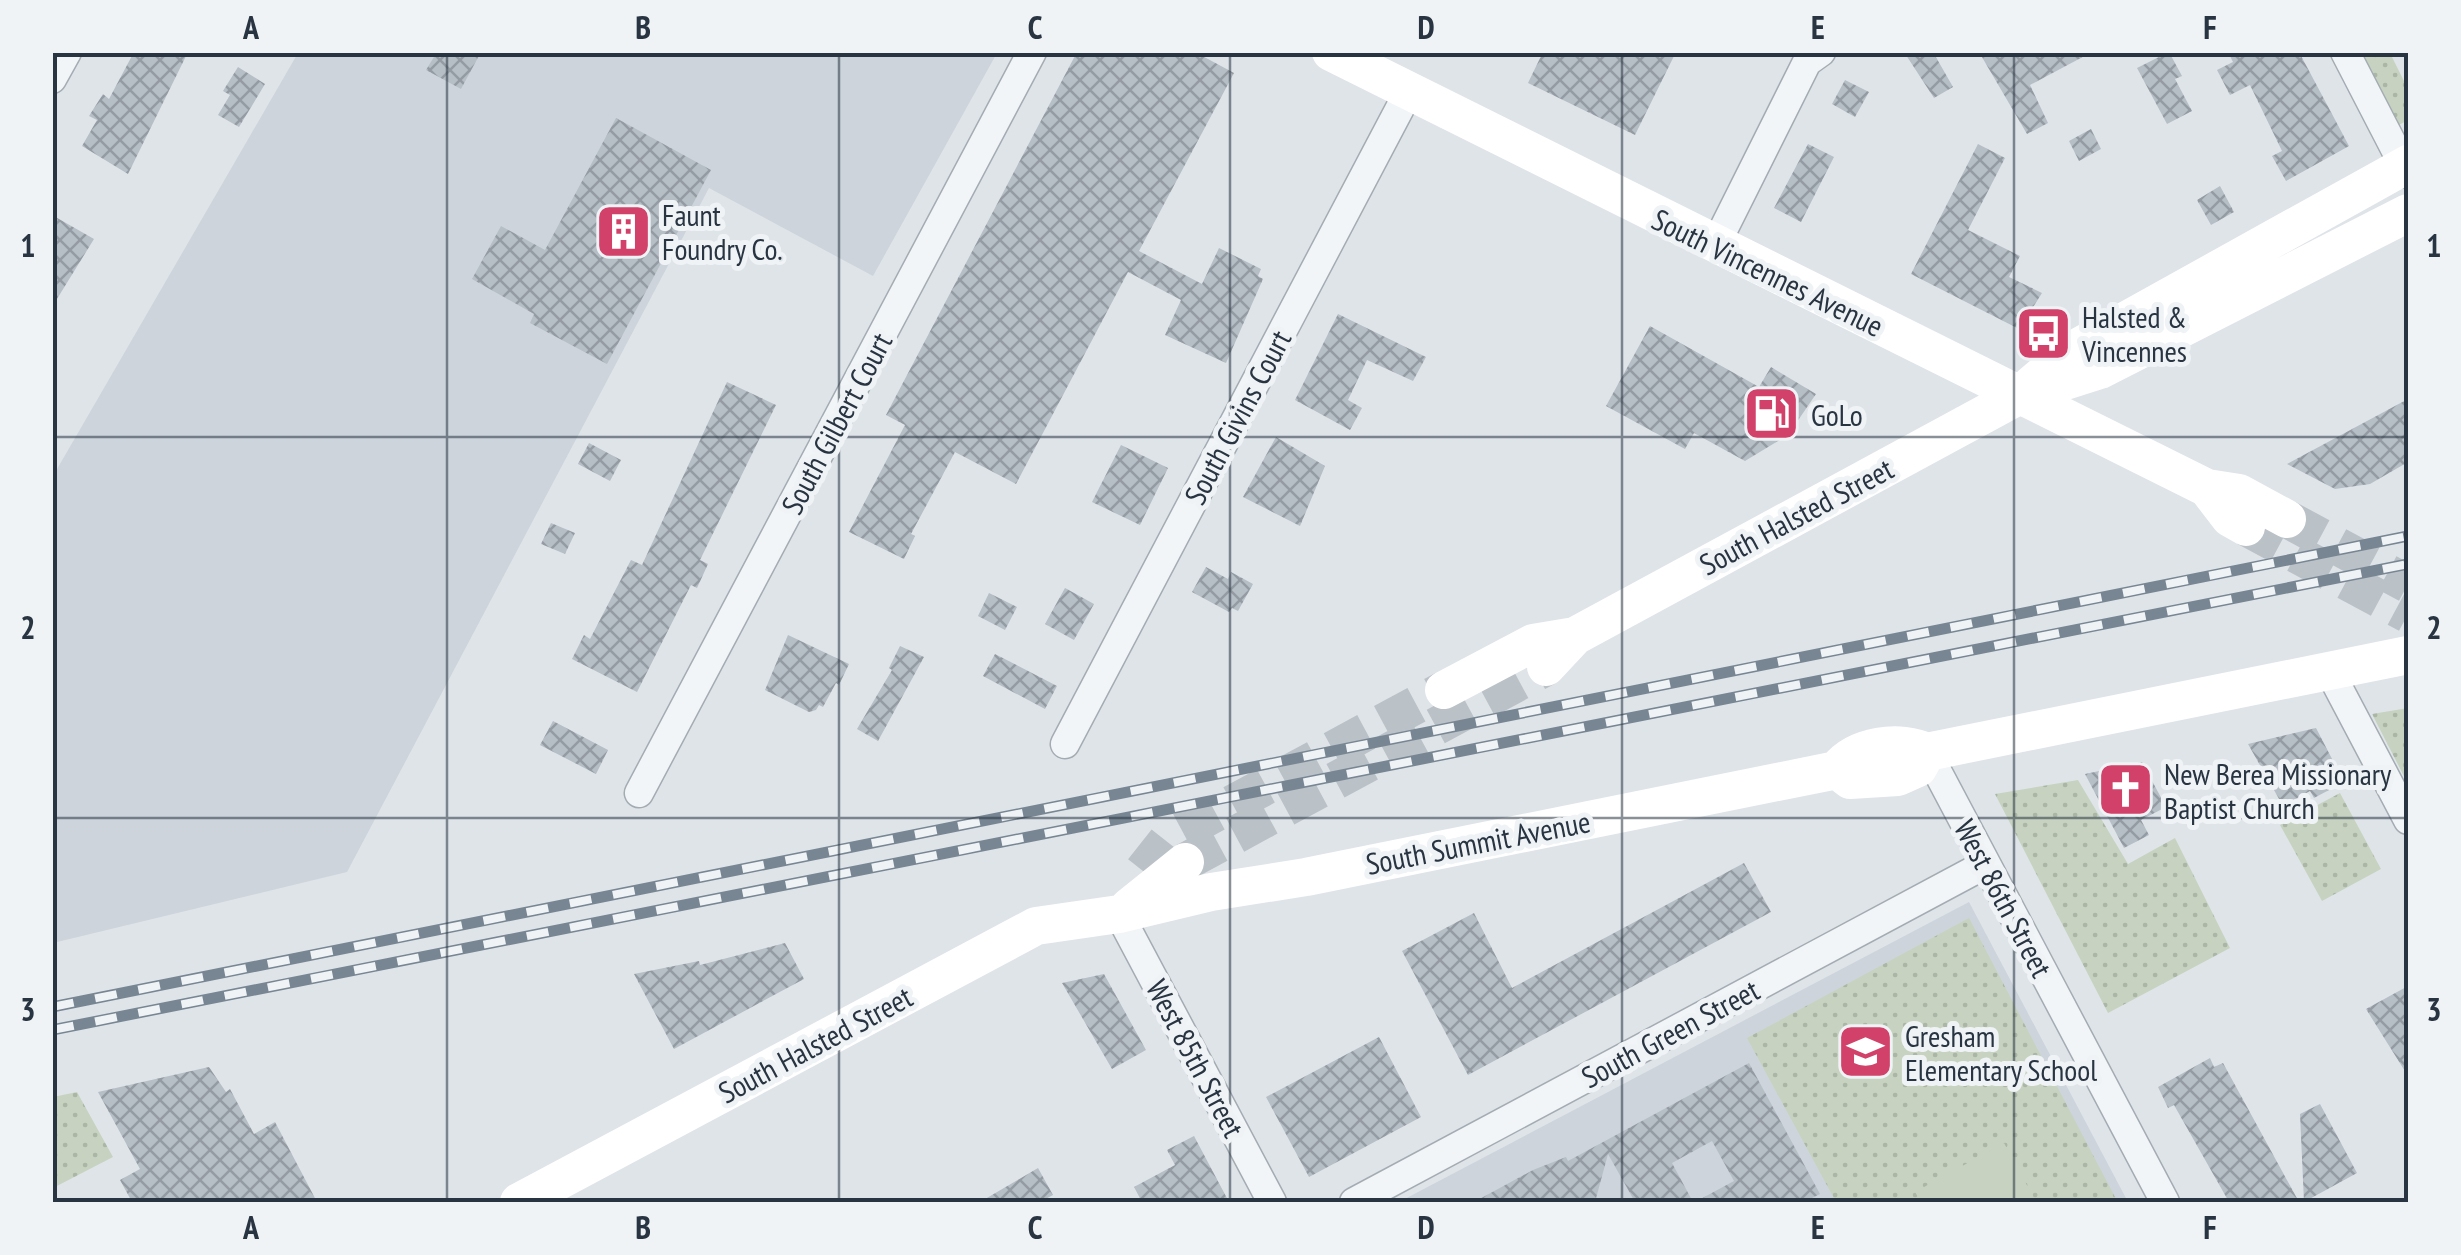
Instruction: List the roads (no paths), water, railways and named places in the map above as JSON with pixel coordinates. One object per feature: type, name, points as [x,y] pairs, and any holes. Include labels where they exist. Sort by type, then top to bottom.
[{"type":"main road","name":"South Vincennes Avenue","points":[[1331,52],[2018,396],[2208,488],[2239,493],[2288,519]]},
{"type":"main road","name":"South Halsted Street","points":[[2018,396],[2071,351],[2407,168]]},
{"type":"main road","name":"South Halsted Street","points":[[1546,667],[1575,636],[2018,396],[2100,370],[2408,213]]},
{"type":"main road","name":"South Vincennes Avenue","points":[[2208,488],[2230,518],[2246,527]]},
{"type":"main road","name":"South Halsted Street","points":[[1444,690],[1533,643],[1575,636]]},
{"type":"main road","name":"South Summit Avenue","points":[[1120,914],[1211,892],[1306,877],[1837,770],[1844,760],[1882,746],[1910,744],[1927,752],[2408,655]]},
{"type":"main road","points":[[1120,914],[1184,862]]},
{"type":"main road","points":[[1120,914],[1142,871]]},
{"type":"main road","name":"South Halsted Street","points":[[519,1202],[1036,926],[1120,914]]},
{"type":"street","points":[[52,79],[67,52]]},
{"type":"street","name":"South Gilbert Court","points":[[639,793],[1032,52]]},
{"type":"street","points":[[1715,246],[1806,62],[1821,52]]},
{"type":"street","points":[[2345,52],[2407,168]]},
{"type":"street","name":"South Givins Court","points":[[1066,744],[1409,91]]},
{"type":"street","points":[[2330,672],[2408,820]]},
{"type":"street","name":"West 86th Street","points":[[1927,752],[2165,1202]]},
{"type":"street","name":"South Green Street","points":[[1354,1202],[1986,864]]},
{"type":"street","name":"West 85th Street","points":[[1120,914],[1272,1202]]},
{"type":"tunnel","points":[[2287,519],[2408,584]]},
{"type":"tunnel","points":[[2246,527],[2408,614]]},
{"type":"tunnel","points":[[1185,862],[1546,667]]},
{"type":"tunnel","points":[[1143,871],[1169,838],[1444,690]]},
{"type":"railway","points":[[52,1007],[2408,536]]},
{"type":"railway","points":[[52,1030],[2408,564]]},
{"type":"place","name":"Faunt Foundry Co.","points":[[623,231]]},
{"type":"place","name":"Halsted & Vincennes","points":[[2043,333]]},
{"type":"place","name":"GoLo","points":[[1772,414]]},
{"type":"place","name":"New Berea Missionary Baptist Church","points":[[2125,790]]},
{"type":"place","name":"Gresham Elementary School","points":[[1866,1052]]}]
